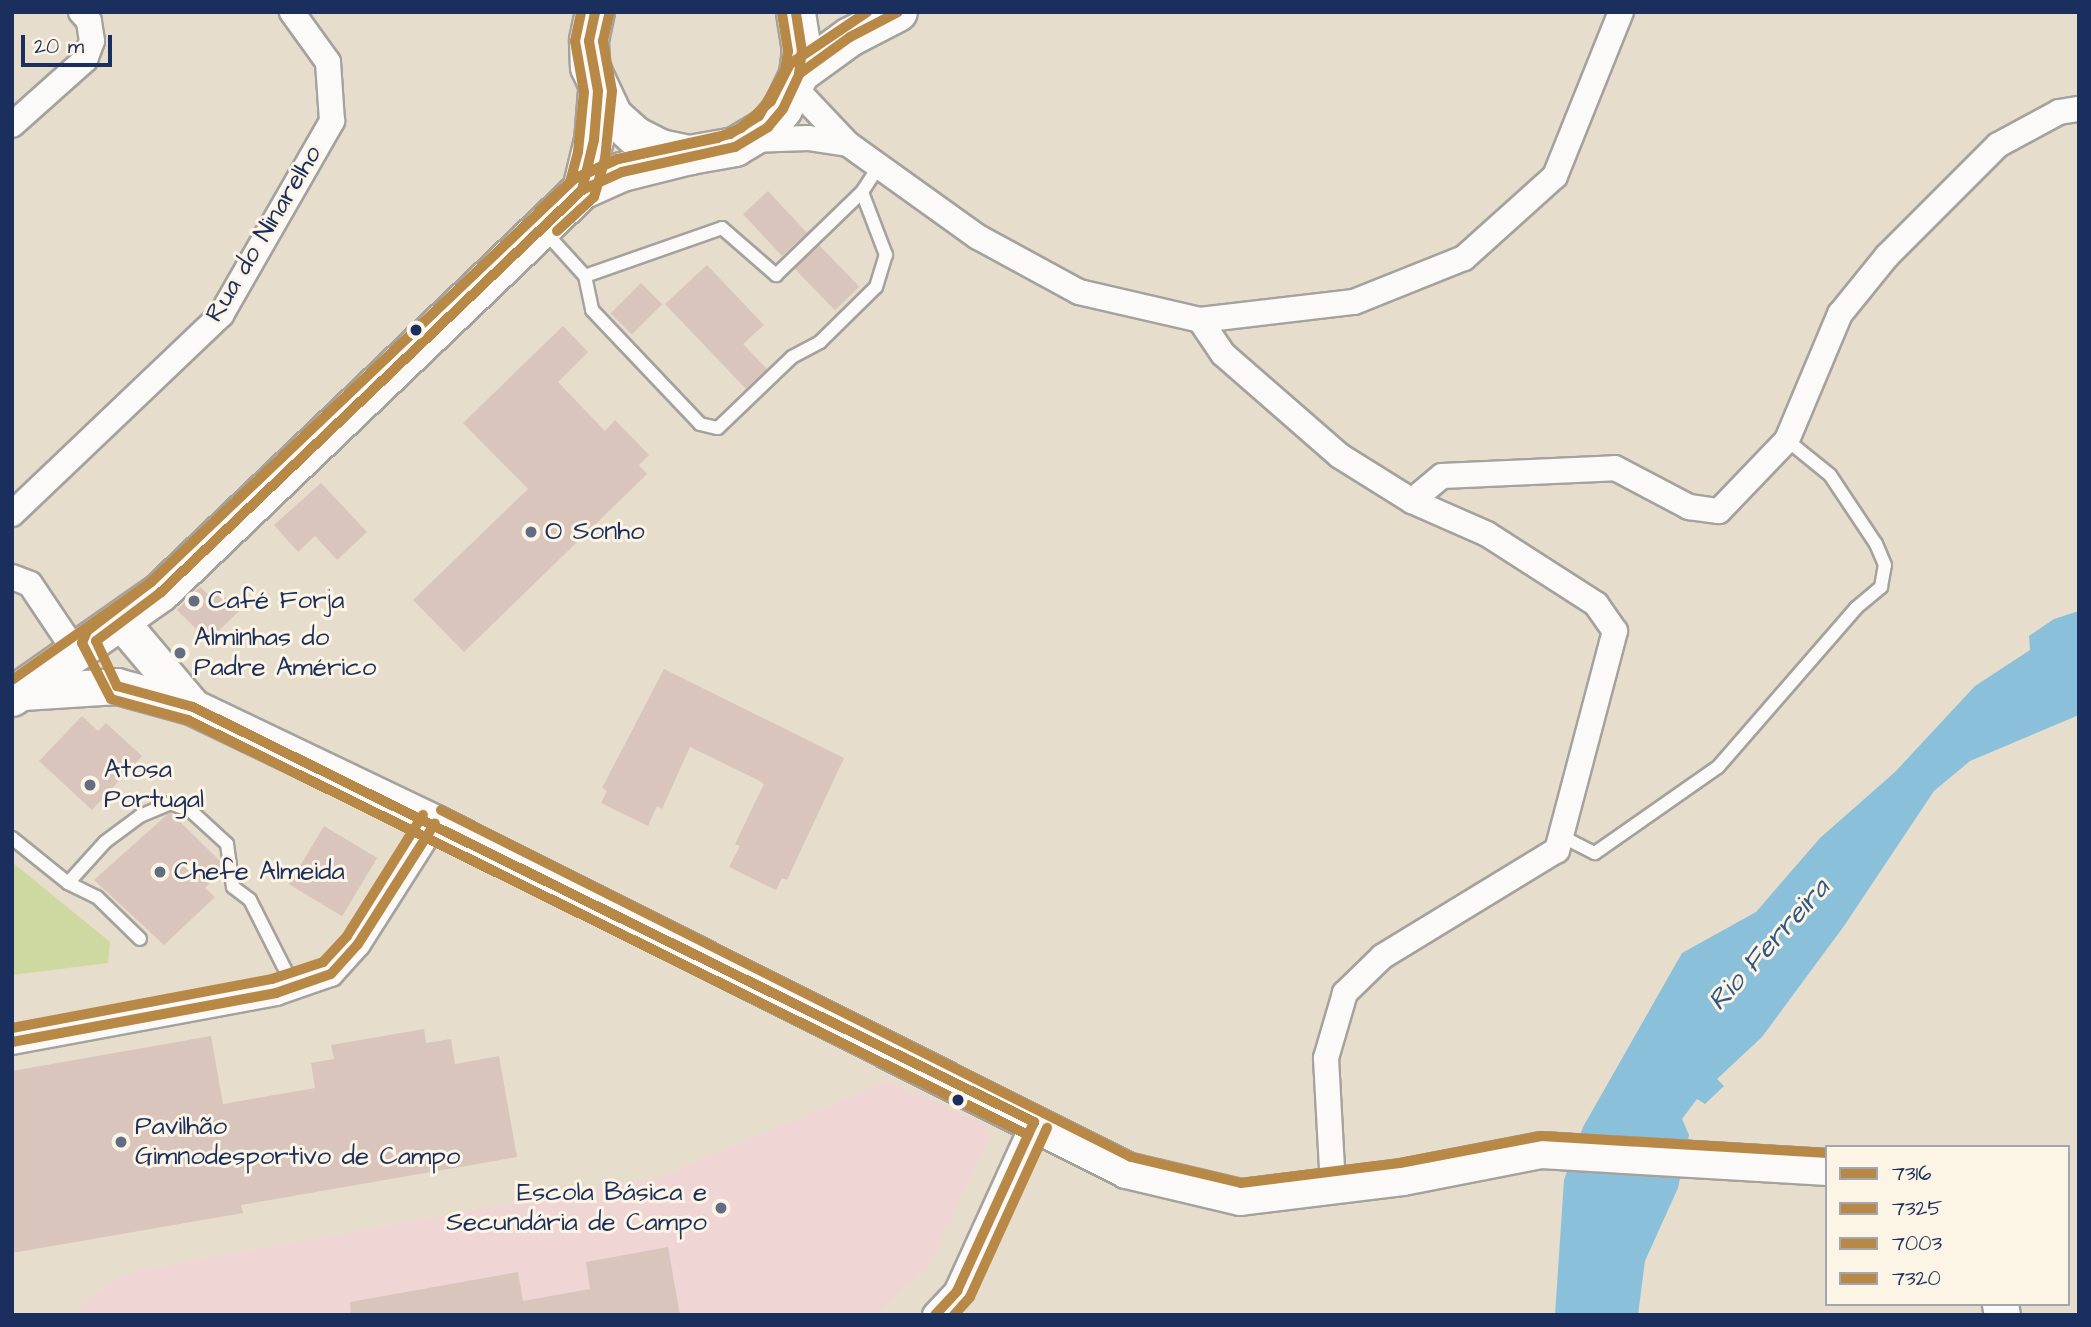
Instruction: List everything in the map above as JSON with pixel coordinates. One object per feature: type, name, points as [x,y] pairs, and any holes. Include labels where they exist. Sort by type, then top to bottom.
[{"type":"main road","points":[[796,12],[802,51],[797,81]]},
{"type":"main road","points":[[18,694],[160,593],[582,190],[622,172],[690,155],[720,152],[749,140],[768,127],[797,81],[850,37],[898,12]]},
{"type":"main road","points":[[582,190],[594,140],[598,90],[589,41],[593,14]]},
{"type":"main road","points":[[598,90],[613,116],[635,136],[661,149],[690,155]]},
{"type":"street","points":[[12,125],[85,60],[92,41],[89,22],[81,12]]},
{"type":"street","name":"Rua do Ninarelho","points":[[12,514],[220,315],[332,121],[328,62],[292,12]]},
{"type":"street","points":[[797,81],[848,144],[978,237],[1079,292],[1200,320],[1354,302],[1464,258],[1555,176],[1621,12]]},
{"type":"street","points":[[1412,501],[1442,476],[1615,468],[1689,507],[1720,511],[1787,440],[1840,314],[1887,256],[1998,145],[2059,112],[2079,109]]},
{"type":"street","points":[[749,140],[808,138],[848,144]]},
{"type":"street","points":[[1200,320],[1223,354],[1340,456],[1412,501],[1488,534],[1595,604],[1615,631],[1557,850],[1382,957],[1345,993],[1326,1058],[1333,1186]]},
{"type":"street","points":[[12,577],[30,584],[98,639],[193,707],[435,823],[1126,1170],[1240,1197],[1333,1186],[1541,1150],[1820,1166]]},
{"type":"street","points":[[98,639],[117,686]]},
{"type":"street","points":[[18,694],[117,686],[193,707]]},
{"type":"street","points":[[12,1042],[294,987],[331,974],[358,944],[435,823]]},
{"type":"street","points":[[934,1315],[957,1291],[1034,1122]]},
{"type":"lane","points":[[585,276],[722,228],[776,275],[862,192],[880,166]]},
{"type":"lane","points":[[541,228],[585,276],[592,310],[700,424],[718,428],[792,357],[820,342],[876,287],[886,255],[862,192]]},
{"type":"lane","points":[[1561,836],[1595,853],[1718,767],[1825,642],[1881,587],[1885,565],[1876,544],[1830,475],[1787,440]]},
{"type":"lane","points":[[68,883],[105,842],[141,816],[170,803],[191,811],[227,844],[233,887],[250,900],[294,987]]},
{"type":"lane","points":[[12,838],[68,883],[97,897],[140,939]]},
{"type":"shaded area","name":"Escola Básica e Secundária de Campo","points":[[888,1081],[985,1125],[989,1139],[929,1266],[875,1315],[75,1315],[84,1302],[112,1281],[142,1270],[659,1177]]},
{"type":"green space","points":[[12,862],[110,942],[108,963],[12,975]]},
{"type":"water","name":"Rio Ferreira","points":[[2079,611],[2079,715],[1970,761],[1934,791],[1844,926],[1762,1037],[1717,1079],[1724,1086],[1705,1104],[1697,1099],[1682,1119],[1689,1135],[1678,1188],[1645,1261],[1638,1315],[1555,1315],[1564,1180],[1583,1127],[1682,953],[1756,912],[1820,838],[1895,772],[1975,686],[2030,650],[2029,636],[2054,619]]},
{"type":"building","points":[[768,191],[807,233],[782,256],[743,214]]},
{"type":"building","points":[[819,245],[859,287],[835,310],[795,269]]},
{"type":"building","points":[[707,265],[764,325],[743,344],[767,369],[746,389],[665,304]]},
{"type":"building","points":[[641,283],[662,304],[632,335],[611,313]]},
{"type":"building","points":[[563,326],[588,352],[558,382],[605,431],[615,420],[649,455],[639,465],[647,474],[464,652],[413,600],[528,489],[463,423]]},
{"type":"building","points":[[321,483],[367,532],[337,560],[315,536],[298,552],[274,525]]},
{"type":"building","points":[[200,587],[212,598],[219,591],[239,611],[208,641],[177,610]]},
{"type":"building","points":[[664,669],[844,758],[787,880],[782,878],[776,890],[729,867],[740,846],[735,844],[764,784],[758,780],[690,747],[662,809],[657,806],[648,826],[601,803],[607,791],[602,788]]},
{"type":"building","name":"Atosa Portugal","points":[[82,716],[98,731],[106,723],[142,756],[92,810],[39,761]]},
{"type":"building","name":"Chefe Almeida","points":[[170,812],[220,861],[222,869],[205,888],[215,897],[164,945],[94,880]]},
{"type":"building","points":[[324,826],[377,858],[342,916],[289,884]]},
{"type":"building","points":[[424,1029],[426,1043],[451,1039],[455,1064],[499,1056],[517,1157],[241,1205],[243,1213],[12,1253],[12,1071],[211,1036],[223,1104],[315,1088],[311,1063],[334,1059],[331,1045]]},
{"type":"building","points":[[668,1247],[680,1315],[351,1315],[350,1302],[518,1272],[523,1301],[590,1289],[586,1262]]},
{"type":"transit line","name":"7003","points":[[539,211],[570,182],[578,152],[584,92],[575,41],[581,12]]},
{"type":"transit line","name":"7316","points":[[582,190],[594,140],[598,91],[589,41],[595,12]]},
{"type":"transit line","name":"7316","points":[[96,641],[160,593],[582,190],[622,172],[735,147],[768,127],[783,109],[799,74],[802,51],[796,12]]},
{"type":"transit line","name":"7325","points":[[867,12],[790,64],[771,101],[741,128],[717,138],[617,159],[574,179],[151,582],[87,631],[82,643],[111,699],[188,720],[1028,1135]]},
{"type":"transit line","name":"7316","points":[[799,74],[850,37],[898,12]]},
{"type":"transit line","name":"7003","points":[[12,680],[151,582],[574,179],[618,159],[730,134],[759,116],[785,70],[788,51],[782,14]]},
{"type":"transit line","name":"7325","points":[[557,231],[594,197],[605,159],[612,91],[603,41],[609,15]]},
{"type":"transit line","name":"7316","points":[[96,641],[117,686],[193,707],[1034,1122]]},
{"type":"transit line","name":"7320","points":[[441,810],[1131,1157],[1241,1183],[1400,1163],[1541,1136],[1825,1153]]},
{"type":"transit line","name":"7320","points":[[12,1028],[272,979],[323,962],[347,936],[423,815]]},
{"type":"transit line","name":"7316","points":[[12,1042],[276,993],[331,974],[358,944],[435,823]]},
{"type":"transit line","name":"7316","points":[[935,1315],[957,1291],[1034,1122]]},
{"type":"transit line","name":"7325","points":[[954,1315],[970,1297],[1047,1128]]},
{"type":"place","name":"O Sonho","points":[[531,532]]},
{"type":"place","name":"Café Forja","points":[[194,601]]},
{"type":"place","name":"Alminhas do Padre Américo","points":[[180,653]]},
{"type":"place","name":"Atosa Portugal","points":[[90,785]]},
{"type":"place","name":"Chefe Almeida","points":[[160,872]]},
{"type":"place","name":"Pavilhão Gimnodesportivo de Campo","points":[[121,1142]]},
{"type":"place","name":"Escola Básica e Secundária de Campo","points":[[721,1208]]}]
